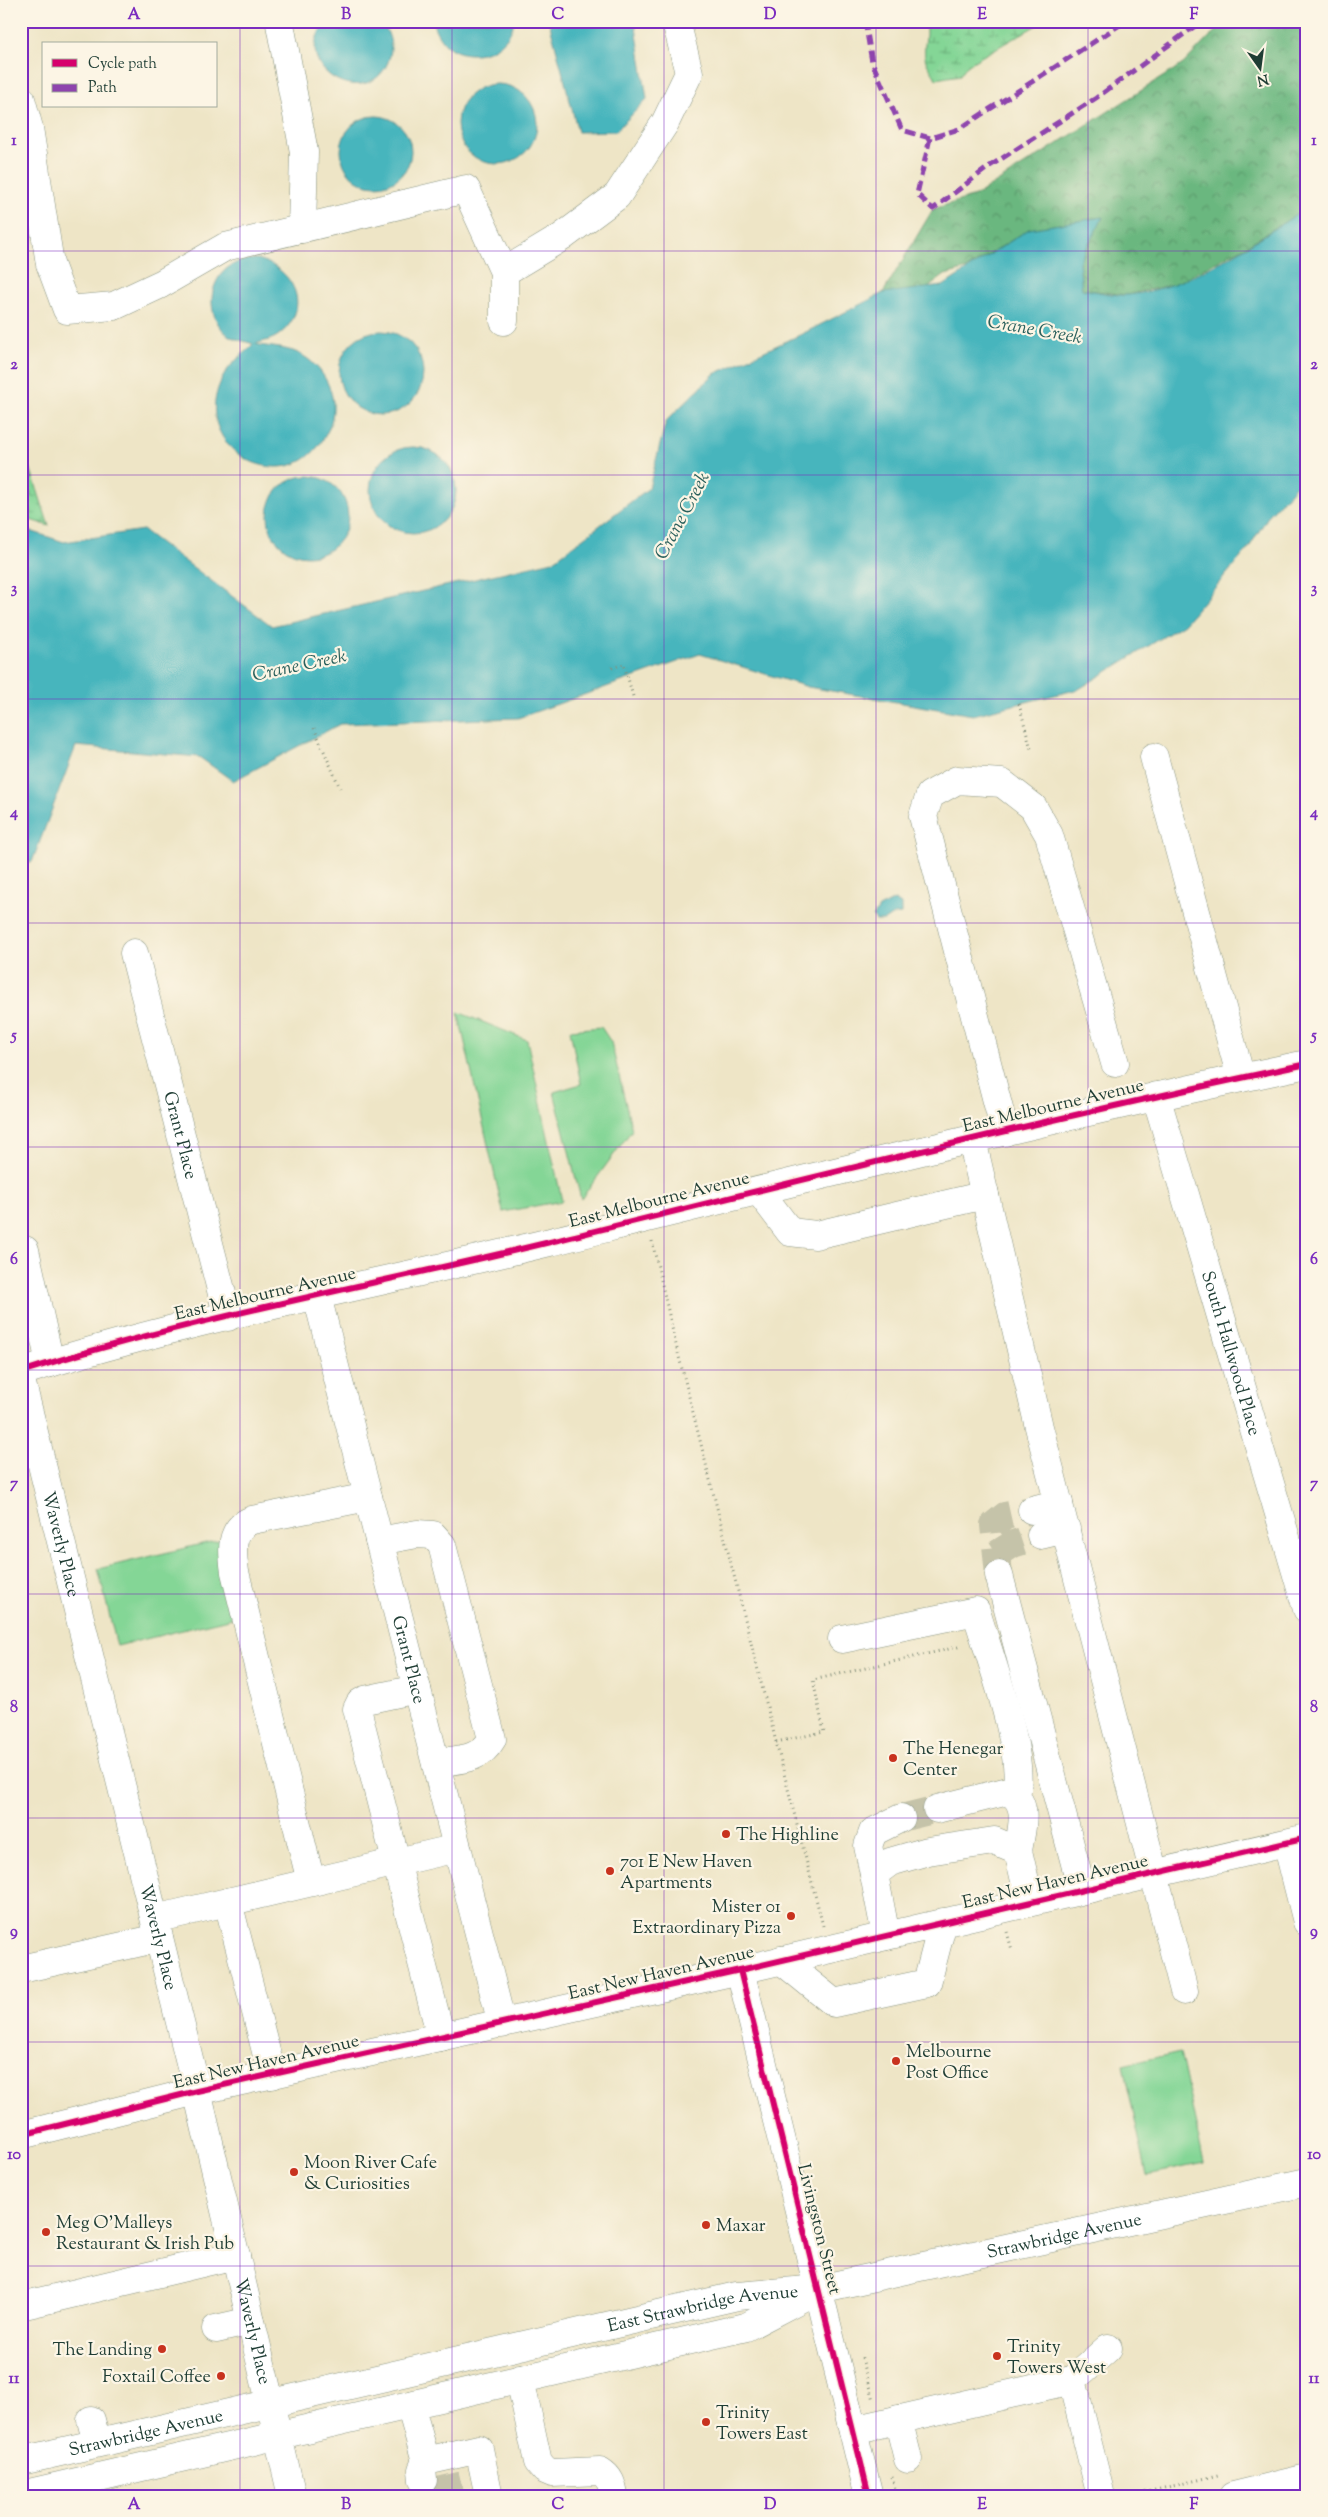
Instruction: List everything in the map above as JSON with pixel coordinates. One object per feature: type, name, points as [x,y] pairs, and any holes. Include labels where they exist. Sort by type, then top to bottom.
[{"type":"street","points":[[281,21],[280,24],[304,152],[302,228]]},
{"type":"street","points":[[504,272],[562,237],[616,196],[665,123],[689,73],[676,21]]},
{"type":"street","points":[[21,99],[28,128],[50,264],[67,310],[114,306],[161,284],[225,247],[466,189],[504,272],[504,321]]},
{"type":"street","points":[[1154,757],[1241,1078]]},
{"type":"street","points":[[1005,1132],[923,816],[930,795],[957,780],[1002,783],[1034,807],[1049,835],[1115,1063]]},
{"type":"street","name":"Grant Place","points":[[134,952],[228,1317]]},
{"type":"street","name":"East Melbourne Avenue","points":[[21,1372],[89,1351],[228,1317],[1156,1096],[1307,1064]]},
{"type":"street","name":"South Hallwood Place","points":[[1156,1096],[1307,1609]]},
{"type":"street","points":[[972,1140],[1039,1427],[1055,1522],[1184,1991]]},
{"type":"street","points":[[759,1191],[790,1232],[816,1235],[985,1194]]},
{"type":"street","points":[[25,1250],[50,1363]]},
{"type":"street","name":"Grant Place","points":[[317,1296],[502,2024]]},
{"type":"street","name":"Waverly Place","points":[[21,1380],[197,2091],[292,2496]]},
{"type":"street","points":[[311,1882],[235,1572],[232,1542],[244,1523],[252,1520],[368,1497]]},
{"type":"street","points":[[1032,1510],[1055,1522]]},
{"type":"street","points":[[379,1540],[417,1534],[433,1535],[442,1545],[492,1739],[486,1750],[472,1757],[436,1763]]},
{"type":"street","points":[[999,1575],[1082,1890]]},
{"type":"street","points":[[842,1639],[976,1611],[1018,1762],[1020,1781],[1016,1796]]},
{"type":"street","points":[[417,1689],[366,1700],[360,1703],[357,1709],[398,1862],[441,2037]]},
{"type":"street","points":[[937,1809],[1008,1791],[1016,1796],[1023,1808],[1018,1851],[1030,1902]]},
{"type":"street","points":[[886,1936],[868,1846],[873,1832],[901,1818]]},
{"type":"street","points":[[1297,1840],[1307,1922]]},
{"type":"street","name":"East New Haven Avenue","points":[[21,2135],[197,2091],[740,1970],[1297,1840]]},
{"type":"street","points":[[874,1874],[890,1862],[928,1851],[994,1841],[1018,1851]]},
{"type":"street","points":[[21,1969],[157,1928],[228,1902],[457,1848]]},
{"type":"street","points":[[228,1902],[272,2075]]},
{"type":"street","points":[[781,1960],[834,2003],[927,1983],[942,1922]]},
{"type":"street","name":"Livingston Street","points":[[740,1970],[820,2289],[869,2496]]},
{"type":"street","name":"Strawbridge Avenue","points":[[820,2289],[1307,2182]]},
{"type":"street","points":[[21,2306],[236,2255]]},
{"type":"street","name":"East Strawbridge Avenue","points":[[278,2436],[746,2327],[820,2289]]},
{"type":"street","name":"East Strawbridge Avenue","points":[[270,2404],[737,2296],[820,2289]]},
{"type":"street","points":[[216,2328],[251,2320]]},
{"type":"street","points":[[853,2430],[1072,2380],[1108,2348]]},
{"type":"street","points":[[520,2379],[538,2462],[545,2470],[552,2473],[600,2471],[606,2474],[612,2482],[614,2496]]},
{"type":"street","points":[[1072,2380],[1101,2496]]},
{"type":"street","name":"Strawbridge Avenue","points":[[21,2461],[94,2432],[270,2404]]},
{"type":"street","points":[[410,2405],[434,2469],[479,2449],[489,2496]]},
{"type":"street","points":[[898,2419],[908,2459]]},
{"type":"street","name":"Strawbridge Avenue","points":[[21,2495],[278,2436]]},
{"type":"street","points":[[1233,2496],[1307,2478]]},
{"type":"path","points":[[612,668],[624,664],[634,700]]},
{"type":"path","points":[[1019,704],[1030,749]]},
{"type":"path","points":[[314,728],[340,788]]},
{"type":"path","points":[[652,1240],[676,1345],[823,1926]]},
{"type":"path","points":[[776,1742],[824,1732],[813,1680],[985,1641]]},
{"type":"green space","points":[[924,21],[1044,21],[967,65],[960,75],[936,79],[925,57],[926,30]]},
{"type":"green space","points":[[1225,21],[1307,21],[1307,215],[1296,215],[1241,249],[1175,284],[1126,295],[1082,289],[1079,262],[1103,217],[1029,229],[967,269],[945,275],[913,299],[883,293],[933,209],[975,196],[1183,64]]},
{"type":"green space","points":[[22,442],[49,526],[21,517]]},
{"type":"green space","points":[[458,1012],[527,1040],[562,1201],[503,1212]]},
{"type":"green space","points":[[601,1027],[611,1042],[632,1130],[581,1199],[554,1092],[581,1084],[570,1030]]},
{"type":"green space","points":[[227,1538],[221,1574],[232,1618],[117,1646],[98,1569]]},
{"type":"green space","points":[[1180,2052],[1204,2163],[1147,2175],[1123,2065]]},
{"type":"water","points":[[327,21],[380,21],[386,29],[391,42],[390,56],[381,74],[367,83],[351,84],[336,79],[323,69],[316,56],[316,39]]},
{"type":"water","points":[[432,21],[514,21],[511,32],[496,47],[487,52],[466,54],[455,51],[446,45],[437,34]]},
{"type":"water","points":[[549,21],[635,21],[647,99],[616,131],[578,132]]},
{"type":"water","points":[[497,84],[512,87],[525,96],[534,109],[537,124],[534,139],[525,152],[512,161],[497,164],[482,161],[469,152],[460,139],[457,124],[460,109],[469,96],[482,87]]},
{"type":"water","points":[[376,116],[389,119],[401,126],[408,138],[411,151],[408,164],[401,176],[389,183],[376,186],[363,183],[351,176],[344,164],[341,151],[344,138],[351,126],[363,119]]},
{"type":"water","name":"Crane Creek","points":[[1296,215],[1307,215],[1307,474],[1269,515],[1248,549],[1184,624],[1079,689],[973,715],[808,687],[700,654],[518,718],[340,724],[233,781],[199,757],[76,746],[32,862],[21,865],[21,528],[64,542],[143,530],[272,626],[553,561],[649,488],[666,421],[714,374],[802,334],[883,293],[943,286],[1029,229],[1103,217],[1079,262],[1082,289],[1123,295],[1151,291],[1195,275],[1237,253]]},
{"type":"water","points":[[258,259],[281,271],[289,280],[297,301],[290,323],[280,334],[255,344],[293,351],[308,359],[325,378],[329,385],[333,402],[331,423],[322,441],[306,458],[286,466],[264,466],[244,458],[228,444],[217,425],[215,403],[223,377],[233,363],[253,344],[231,337],[221,327],[215,318],[213,309],[212,298],[214,289],[224,271],[232,265],[245,260]]},
{"type":"water","points":[[381,331],[397,334],[416,350],[420,357],[423,373],[420,389],[404,408],[397,412],[381,415],[365,412],[346,396],[342,389],[339,373],[342,357],[358,338],[365,334]]},
{"type":"water","points":[[413,447],[429,450],[437,454],[449,466],[453,474],[456,490],[453,506],[449,514],[437,526],[429,530],[413,533],[397,530],[389,526],[377,514],[373,506],[370,490],[373,474],[377,466],[389,454],[397,450]]},
{"type":"water","points":[[308,476],[323,479],[336,488],[345,501],[348,516],[345,531],[336,544],[323,553],[308,556],[293,553],[280,544],[271,531],[268,516],[271,501],[280,488],[293,479]]},
{"type":"water","points":[[895,900],[901,904],[901,914],[893,915],[884,921],[876,921],[873,917],[879,908]]},
{"type":"tunnel","points":[[999,1575],[994,1525],[1005,1516],[1032,1510]]},
{"type":"tunnel","points":[[997,1554],[1013,1544],[1041,1535]]},
{"type":"tunnel","points":[[901,1818],[937,1809]]},
{"type":"tunnel","points":[[445,2475],[450,2496]]},
{"type":"marked path","points":[[865,21],[872,62],[902,130],[930,138],[959,129],[1126,21]]},
{"type":"marked path","points":[[930,138],[917,194],[933,209],[990,166],[1096,98],[1202,21]]},
{"type":"cycle path","points":[[21,1372],[86,1352],[284,1302],[484,1258],[1022,1127],[1307,1064]]},
{"type":"cycle path","points":[[21,2135],[197,2091],[740,1970],[1307,1838]]},
{"type":"cycle path","points":[[740,1970],[869,2496]]},
{"type":"place","name":"The Henegar Center","points":[[893,1758]]},
{"type":"place","name":"The Highline","points":[[726,1834]]},
{"type":"place","name":"701 E New Haven Apartments","points":[[610,1871]]},
{"type":"place","name":"Mister 01 Extraordinary Pizza","points":[[791,1916]]},
{"type":"place","name":"Melbourne Post Office","points":[[896,2061]]},
{"type":"place","name":"Moon River Cafe & Curiosities","points":[[294,2172]]},
{"type":"place","name":"Maxar","points":[[706,2225]]},
{"type":"place","name":"Meg O'Malleys Restaurant & Irish Pub","points":[[46,2232]]},
{"type":"place","name":"The Landing","points":[[162,2349]]},
{"type":"place","name":"Trinity Towers West","points":[[997,2356]]},
{"type":"place","name":"Foxtail Coffee","points":[[221,2376]]},
{"type":"place","name":"Trinity Towers East","points":[[706,2422]]}]
